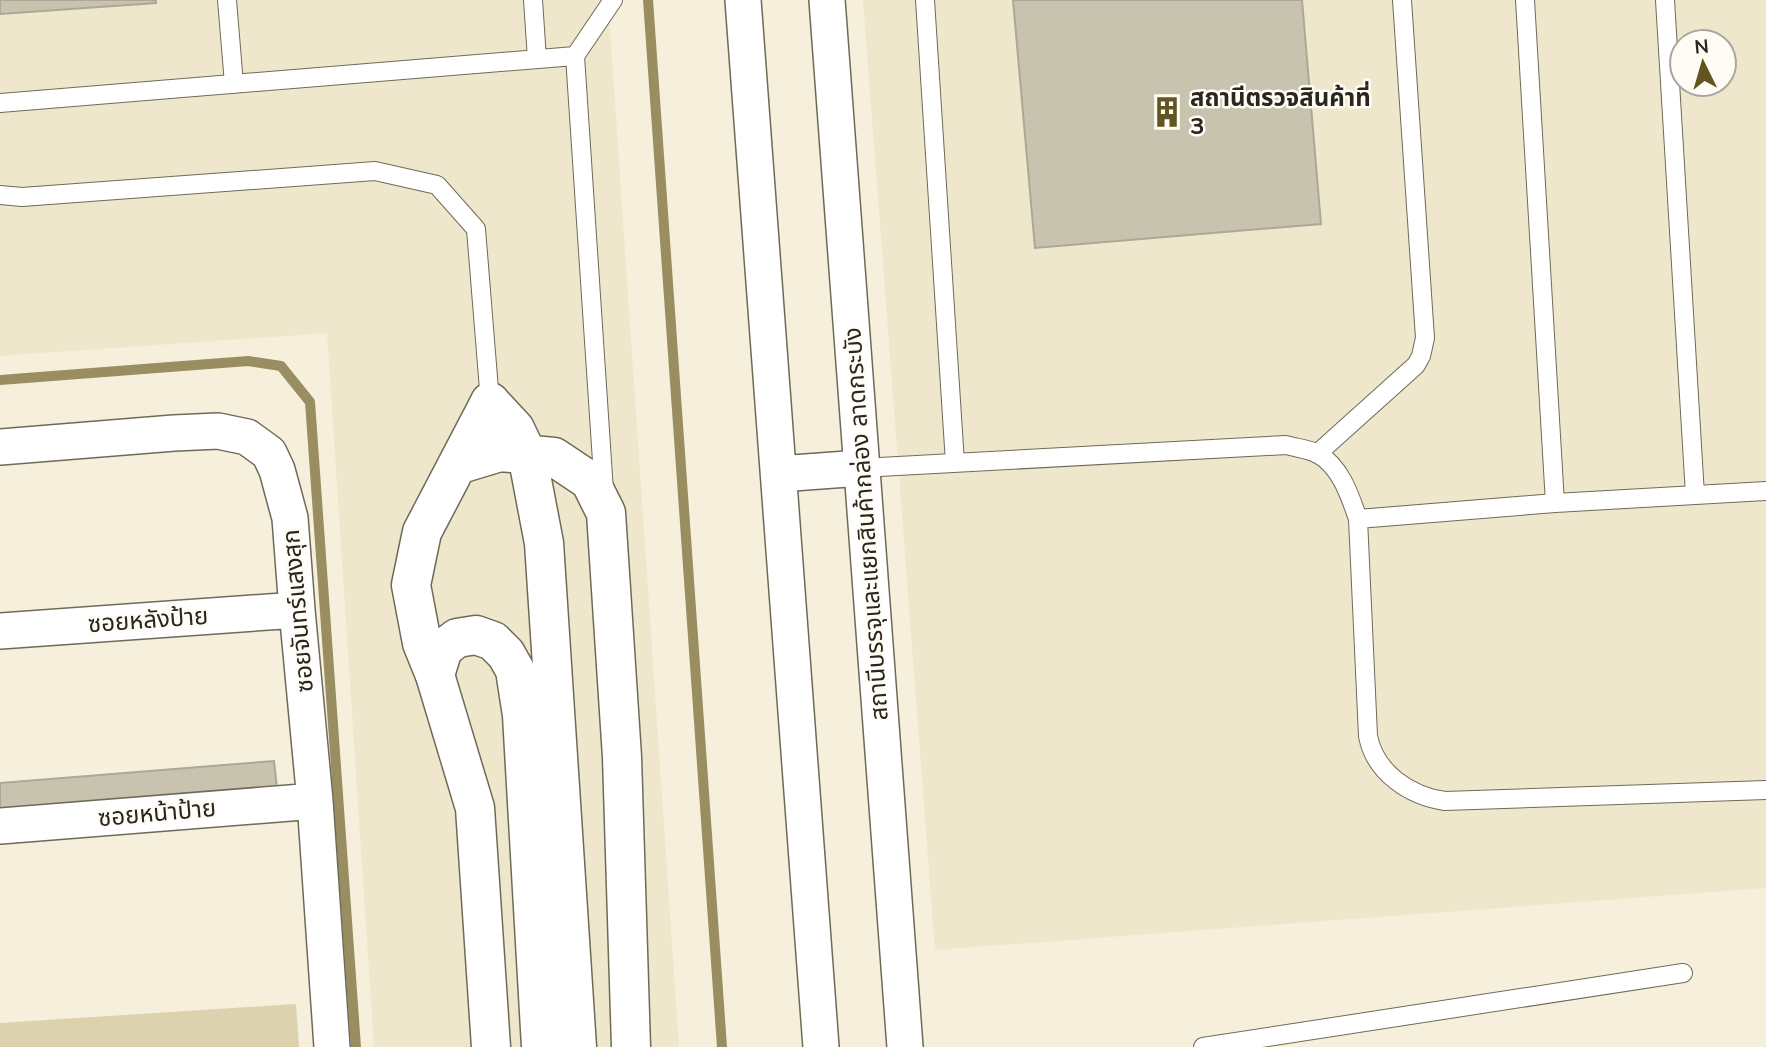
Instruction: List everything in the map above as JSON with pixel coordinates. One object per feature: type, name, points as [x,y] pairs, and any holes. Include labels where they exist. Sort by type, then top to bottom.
[{"type":"main road","points":[[491,1047],[475,808],[435,675],[422,643],[411,585],[422,532],[490,402],[515,429],[527,454],[544,543],[577,1047]]},
{"type":"main road","points":[[457,465],[500,452],[554,457],[590,481],[606,513],[622,757],[631,1047]]},
{"type":"main road","points":[[435,675],[443,649],[457,638],[476,635],[493,641],[506,654],[515,670],[522,715],[541,1047]]},
{"type":"street","points":[[743,0],[821,1047]]},
{"type":"street","name":"สถานีบรรจุและแยกสินค้ากล่อง ลาดกระบัง","points":[[827,0],[905,1047]]},
{"type":"street","name":"ซอยจันทร์แสงสุก","points":[[0,447],[218,431],[247,438],[269,453],[277,470],[290,518],[296,610],[315,801],[332,1047]]},
{"type":"street","points":[[779,474],[861,468]]},
{"type":"street","name":"ซอยหลังป้าย","points":[[0,631],[296,610]]},
{"type":"street","name":"ซอยหน้าป้าย","points":[[0,826],[315,801]]},
{"type":"lane","points":[[227,0],[234,84]]},
{"type":"lane","points":[[533,0],[537,59]]},
{"type":"lane","points":[[606,513],[575,56],[613,0]]},
{"type":"lane","points":[[925,0],[956,463]]},
{"type":"lane","points":[[1317,454],[1416,365],[1426,338],[1402,0]]},
{"type":"lane","points":[[1525,0],[1555,503]]},
{"type":"lane","points":[[1665,0],[1695,495]]},
{"type":"lane","points":[[0,103],[575,56]]},
{"type":"lane","points":[[0,195],[22,197],[375,172],[437,185],[476,229],[490,402]]},
{"type":"lane","points":[[861,468],[1286,445],[1317,454],[1334,468],[1349,493],[1358,519],[1368,736],[1370,748],[1394,780],[1431,799],[1445,801],[1766,790]]},
{"type":"lane","points":[[1358,519],[1555,503],[1766,491]]},
{"type":"lane","points":[[1203,1047],[1683,973]]},
{"type":"shaded area","points":[[0,0],[608,0],[679,1047],[374,1047],[327,333],[0,356]]},
{"type":"shaded area","points":[[863,0],[1766,0],[1766,888],[935,950]]},
{"type":"shaded area","points":[[296,1004],[299,1047],[0,1047],[0,1023]]},
{"type":"building","points":[[0,0],[156,0],[156,3],[0,14]]},
{"type":"building","name":"สถานีตรวจสินค้าที่ 3","points":[[1013,0],[1302,0],[1321,224],[1035,248]]},
{"type":"building","points":[[274,761],[277,788],[0,810],[0,783]]},
{"type":"waterway","points":[[648,0],[722,1047]]},
{"type":"waterway","points":[[0,380],[248,361],[281,366],[310,402],[356,1047]]},
{"type":"place","name":"สถานีตรวจสินค้าที่ 3","points":[[1167,112]]}]
